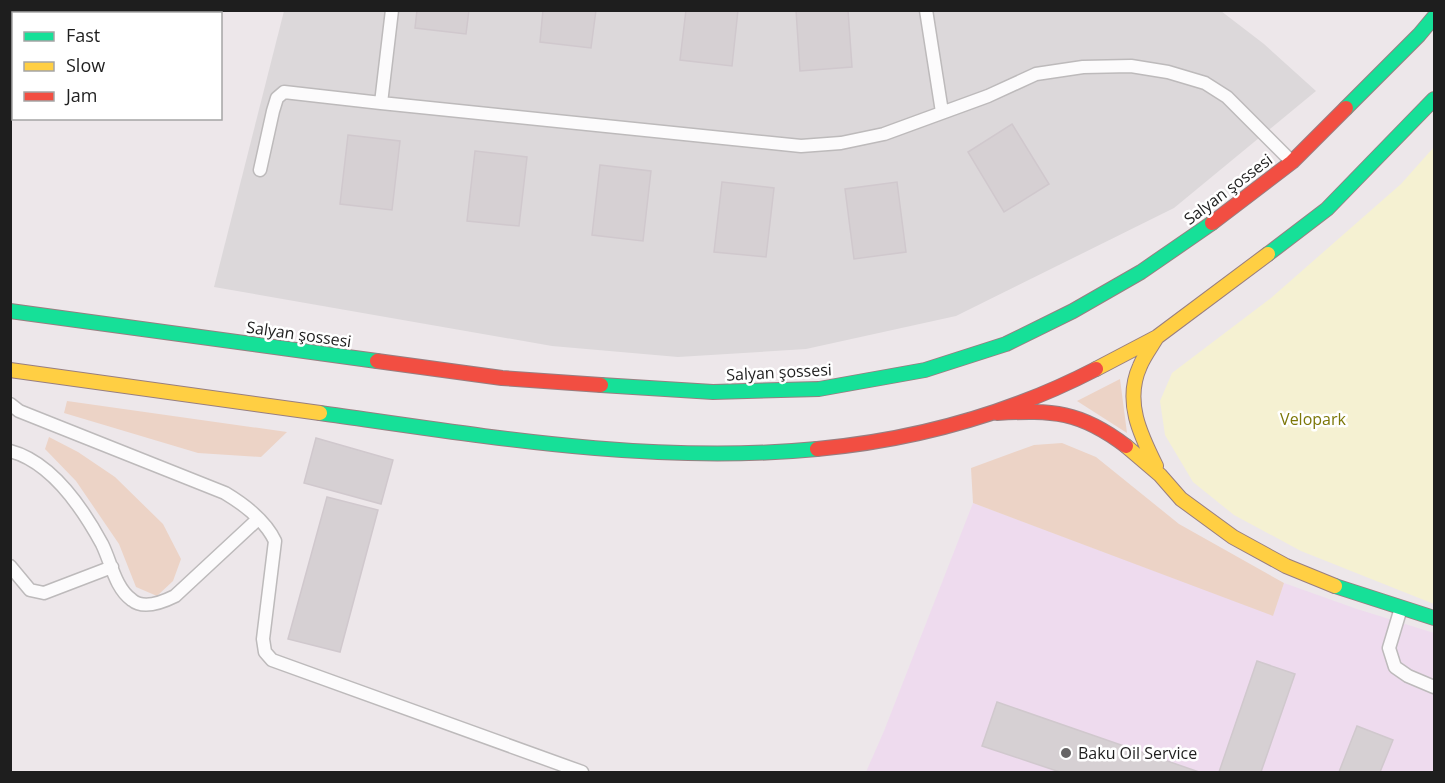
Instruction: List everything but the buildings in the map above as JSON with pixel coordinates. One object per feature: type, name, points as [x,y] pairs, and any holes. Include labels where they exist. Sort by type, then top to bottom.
[{"type":"main road","name":"Salyan şossesi","points":[[10,311],[502,378],[713,392],[819,389],[925,370],[1006,344],[1073,311],[1141,272],[1200,232],[1292,162],[1419,35],[1434,17]]},
{"type":"main road","points":[[10,370],[487,436],[652,453],[766,454],[862,445],[956,425],[995,413],[1073,381],[1157,337],[1214,297],[1327,209],[1434,99]]},
{"type":"main road","points":[[1157,337],[1139,366],[1132,406],[1139,431],[1160,476]]},
{"type":"main road","points":[[995,413],[1047,412],[1071,416],[1090,423],[1119,441],[1160,476],[1180,498],[1209,521],[1270,559],[1315,579],[1434,618]]},
{"type":"lane","points":[[381,103],[392,10]]},
{"type":"lane","points":[[926,10],[942,112]]},
{"type":"lane","points":[[260,171],[273,111],[277,98],[284,92],[801,146],[841,143],[884,135],[988,96],[1036,74],[1083,67],[1131,66],[1168,72],[1204,83],[1227,97],[1292,162]]},
{"type":"lane","points":[[10,404],[19,411],[225,493],[242,503],[270,530],[276,541],[263,639],[265,652],[272,660],[582,772]]},
{"type":"lane","points":[[10,451],[33,462],[57,479],[102,544],[120,588],[132,601],[145,605],[165,601],[175,596],[258,519]]},
{"type":"lane","points":[[10,566],[30,590],[44,593],[112,567]]},
{"type":"lane","points":[[1401,608],[1389,648],[1395,667],[1408,676],[1434,687]]},
{"type":"shaded area","points":[[284,11],[1221,11],[1264,44],[1316,91],[1174,208],[956,316],[806,349],[678,357],[552,346],[214,287]]},
{"type":"shaded area","points":[[1120,379],[1127,433],[1077,401]]},
{"type":"shaded area","points":[[67,401],[287,432],[261,457],[198,453],[64,413]]},
{"type":"shaded area","points":[[49,437],[78,452],[115,477],[163,524],[181,559],[173,581],[157,596],[136,587],[119,544],[76,481],[45,449]]},
{"type":"shaded area","points":[[1062,443],[1096,457],[1179,524],[1284,583],[1273,616],[973,503],[971,468],[1034,445]]},
{"type":"shaded area","points":[[973,503],[1273,615],[1284,583],[1434,633],[1434,772],[866,772]]},
{"type":"green space","name":"Velopark","points":[[1434,147],[1434,604],[1301,551],[1234,515],[1193,482],[1165,435],[1160,401],[1172,373],[1271,298],[1401,184]]},
{"type":"traffic: fast","points":[[1346,108],[1434,17]]},
{"type":"traffic: fast","points":[[1268,254],[1327,209],[1434,99]]},
{"type":"traffic: fast","points":[[601,385],[713,392],[819,389],[925,370],[1006,344],[1073,311],[1141,272],[1212,223]]},
{"type":"traffic: fast","points":[[10,311],[377,361]]},
{"type":"traffic: fast","points":[[320,413],[506,439],[630,451],[755,453],[817,449]]},
{"type":"traffic: fast","points":[[1335,586],[1434,618]]},
{"type":"traffic: slow","points":[[1096,369],[1157,337],[1268,254]]},
{"type":"traffic: slow","points":[[1156,466],[1144,442],[1136,417],[1134,392],[1135,379],[1140,366],[1157,337]]},
{"type":"traffic: slow","points":[[10,370],[320,413]]},
{"type":"traffic: slow","points":[[1126,446],[1160,475],[1181,499],[1233,537],[1286,566],[1335,586]]},
{"type":"traffic: jam","points":[[1212,223],[1292,162],[1346,108]]},
{"type":"traffic: jam","points":[[377,361],[502,378],[601,385]]},
{"type":"traffic: jam","points":[[817,449],[925,432],[995,412],[1096,369]]},
{"type":"traffic: jam","points":[[997,413],[1034,412],[1065,415],[1080,419],[1110,434],[1126,446]]},
{"type":"place","name":"Baku Oil Service","points":[[1066,753]]}]
